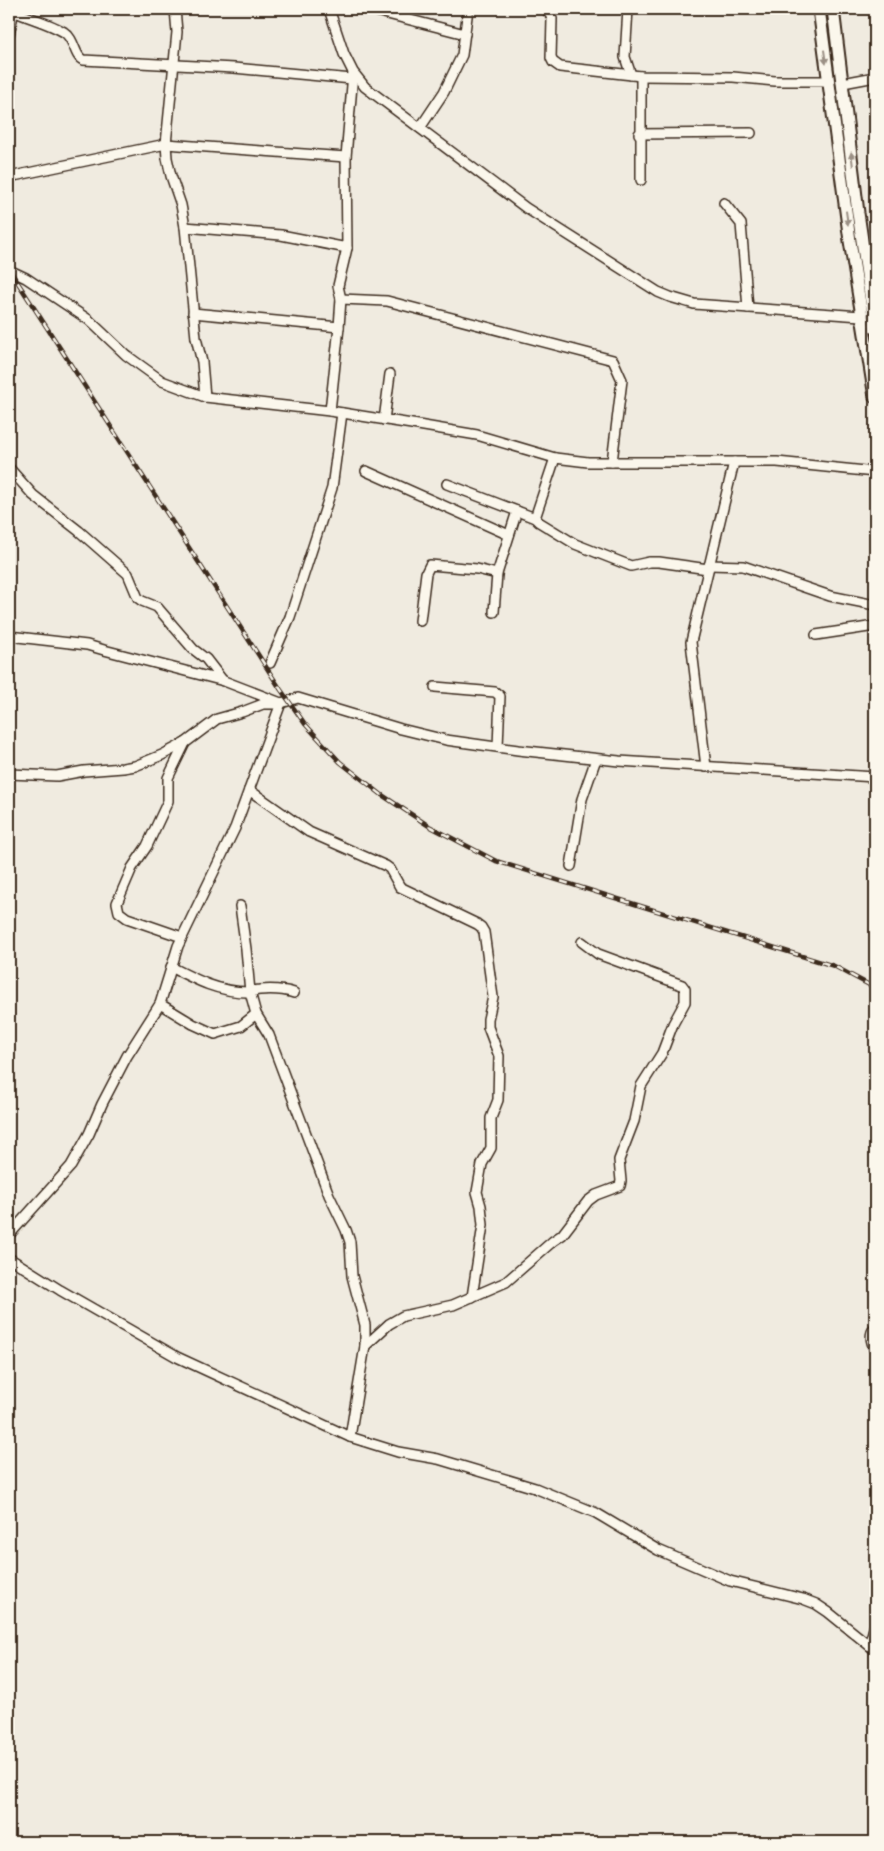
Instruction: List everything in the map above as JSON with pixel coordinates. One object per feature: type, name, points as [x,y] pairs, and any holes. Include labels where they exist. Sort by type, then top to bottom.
[{"type":"main road","points":[[819,9],[861,316],[875,397]]},
{"type":"main road","points":[[833,9],[858,213],[875,328]]},
{"type":"street","points":[[176,9],[174,64],[166,144],[167,158],[170,176],[181,205],[185,228],[193,313],[196,338],[202,362],[205,396]]},
{"type":"street","points":[[329,9],[353,76],[365,87],[526,208],[658,292],[694,304],[861,316]]},
{"type":"street","points":[[368,9],[389,12],[465,34]]},
{"type":"street","points":[[420,128],[444,92],[462,54],[468,9]]},
{"type":"street","points":[[545,9],[552,17],[552,58],[556,65],[641,76],[744,77],[775,81],[828,81]]},
{"type":"street","points":[[628,9],[625,57],[631,75]]},
{"type":"street","points":[[9,35],[13,10],[64,32],[72,40],[79,59],[353,76]]},
{"type":"street","points":[[330,411],[339,327],[340,299],[338,286],[347,248],[346,157],[353,76]]},
{"type":"street","points":[[641,76],[641,180]]},
{"type":"street","points":[[843,83],[875,77]]},
{"type":"street","points":[[640,134],[751,132]]},
{"type":"street","points":[[9,177],[166,144],[346,157]]},
{"type":"street","points":[[724,203],[741,224],[748,308]]},
{"type":"street","points":[[185,228],[281,235],[347,248]]},
{"type":"street","points":[[9,270],[26,278],[89,320],[126,355],[162,381],[205,396],[330,411],[477,435],[555,458],[588,462],[777,462],[875,472]]},
{"type":"street","points":[[340,299],[387,301],[613,360],[622,380],[612,462]]},
{"type":"street","points":[[193,313],[339,327]]},
{"type":"street","points":[[384,420],[390,374]]},
{"type":"street","points":[[270,663],[290,617],[332,488],[342,413]]},
{"type":"street","points":[[535,518],[555,458]]},
{"type":"street","points":[[706,767],[691,642],[734,462]]},
{"type":"street","points":[[9,468],[41,502],[79,530],[128,574],[138,598],[157,607],[193,649],[206,659],[224,681]]},
{"type":"street","points":[[366,471],[509,535]]},
{"type":"street","points":[[446,484],[535,518],[575,544],[631,566],[659,562],[708,567],[743,566],[830,596],[875,605]]},
{"type":"street","points":[[494,612],[497,574],[517,511]]},
{"type":"street","points":[[420,621],[426,574],[430,565],[477,569],[497,574]]},
{"type":"street","points":[[816,634],[875,626]]},
{"type":"street","points":[[9,636],[87,646],[172,666],[224,681],[281,704]]},
{"type":"street","points":[[434,688],[494,692],[500,696],[498,747]]},
{"type":"street","points":[[9,774],[57,776],[84,770],[123,768],[162,756],[185,743],[217,719],[263,704],[281,704],[298,698],[401,729],[446,740],[596,759],[875,777]]},
{"type":"street","points":[[9,1235],[71,1166],[89,1134],[127,1056],[160,1004],[182,937],[235,828],[281,704]]},
{"type":"street","points":[[182,937],[127,918],[119,912],[117,903],[132,868],[147,846],[168,801],[168,778],[185,743]]},
{"type":"street","points":[[571,866],[582,799],[596,759]]},
{"type":"street","points":[[249,790],[309,832],[386,866],[390,869],[400,887],[477,924],[484,932],[493,996],[488,1027],[498,1056],[498,1100],[491,1118],[491,1148],[482,1164],[477,1192],[483,1225],[472,1297]]},
{"type":"street","points":[[240,906],[250,992],[256,1014],[269,1035],[329,1195],[350,1242],[352,1276],[365,1325],[365,1346],[350,1437]]},
{"type":"street","points":[[365,1346],[389,1324],[404,1316],[453,1305],[506,1282],[562,1235],[588,1201],[620,1186],[619,1160],[634,1121],[641,1086],[662,1053],[684,1002],[686,988],[598,954],[582,942]]},
{"type":"street","points":[[171,966],[208,986],[250,992],[273,989],[294,993]]},
{"type":"street","points":[[160,1004],[215,1034],[241,1026],[256,1014]]},
{"type":"street","points":[[9,1258],[60,1290],[177,1357],[350,1437],[398,1452],[438,1458],[535,1488],[596,1513],[658,1550],[730,1581],[803,1598],[816,1604],[872,1647]]},
{"type":"street","points":[[875,1328],[871,1338],[875,1351]]},
{"type":"street","points":[[872,1647],[875,1625]]},
{"type":"railway","points":[[9,269],[281,690],[305,724],[340,762],[382,795],[429,826],[496,861],[834,966],[875,988]]}]
